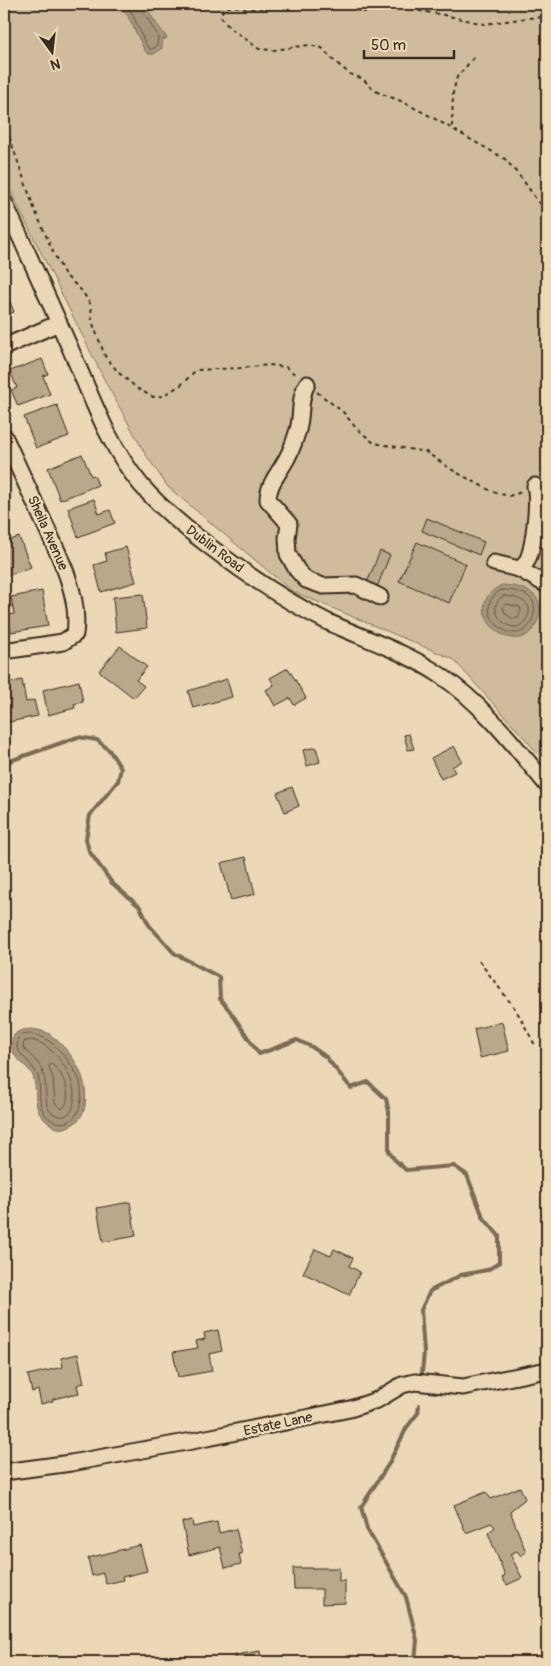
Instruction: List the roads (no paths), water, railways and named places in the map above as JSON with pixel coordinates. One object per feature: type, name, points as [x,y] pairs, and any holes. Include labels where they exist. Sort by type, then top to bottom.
[{"type":"street","name":"Dublin Road","points":[[4,202],[106,430],[114,446],[141,485],[165,510],[224,557],[277,594],[326,620],[416,661],[452,683],[480,707],[547,785]]},
{"type":"street","points":[[4,347],[59,323]]},
{"type":"street","points":[[307,384],[303,391],[298,432],[284,464],[273,480],[268,492],[268,500],[289,524],[288,554],[297,570],[306,580],[323,586],[356,585],[380,597]]},
{"type":"street","name":"Sheila Avenue","points":[[4,436],[63,565],[76,608],[77,624],[75,634],[63,642],[4,651]]},
{"type":"street","points":[[519,569],[526,564],[531,548],[538,496],[535,486]]},
{"type":"street","points":[[494,563],[519,569],[547,585]]},
{"type":"street","name":"Estate Lane","points":[[4,1472],[71,1463],[192,1441],[350,1409],[377,1400],[402,1385],[415,1382],[463,1387],[547,1370]]},
{"type":"water","points":[[117,4],[144,4],[167,38],[162,40],[162,48],[154,54],[149,54],[145,51],[128,16]]},
{"type":"water","points":[[502,585],[528,591],[538,601],[540,608],[539,616],[535,626],[526,636],[514,638],[503,635],[493,628],[486,617],[484,606],[489,595]]},
{"type":"water","points":[[31,1029],[48,1033],[60,1043],[73,1058],[82,1076],[86,1095],[84,1109],[82,1116],[71,1126],[65,1128],[54,1127],[40,1114],[37,1108],[33,1076],[14,1053],[12,1042],[14,1035]]},
{"type":"waterway","points":[[4,763],[78,737],[97,740],[109,750],[121,768],[118,781],[90,815],[86,839],[89,851],[112,883],[140,907],[149,925],[174,953],[219,977],[220,999],[259,1054],[297,1040],[312,1047],[326,1057],[351,1088],[368,1082],[386,1099],[389,1112],[389,1151],[394,1159],[406,1170],[454,1166],[467,1175],[483,1217],[499,1236],[499,1263],[487,1270],[461,1275],[430,1291],[421,1310],[424,1353],[422,1373]]},
{"type":"waterway","points":[[415,1662],[417,1640],[406,1597],[367,1529],[361,1507],[388,1465],[407,1427],[418,1413],[419,1405]]}]
